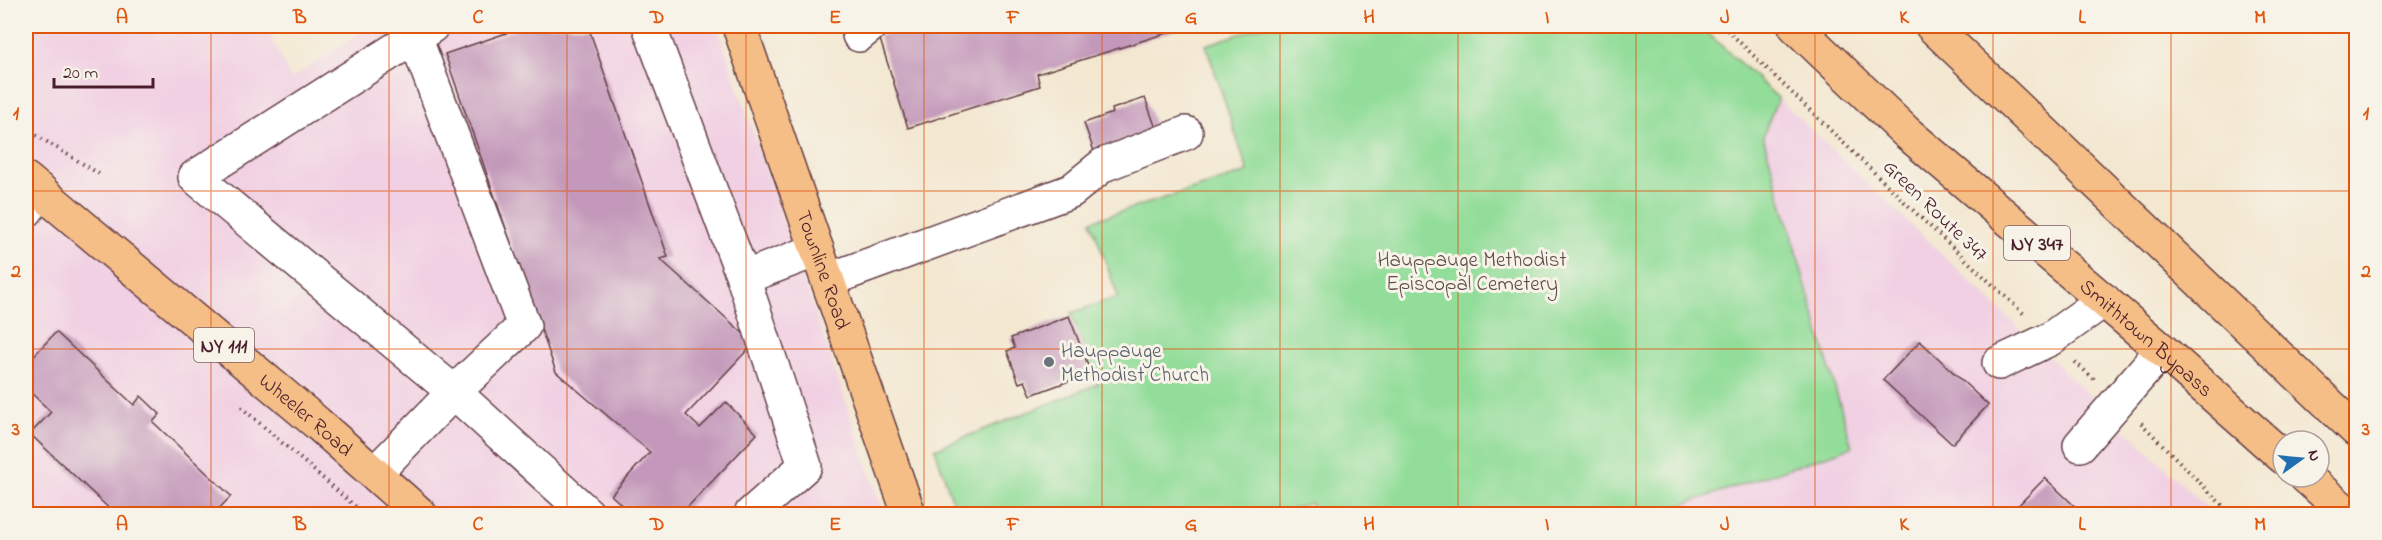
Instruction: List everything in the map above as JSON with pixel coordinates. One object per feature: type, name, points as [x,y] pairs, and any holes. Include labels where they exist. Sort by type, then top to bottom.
[{"type":"main road","name":"Townline Road","points":[[739,26],[909,514]]},
{"type":"main road","name":"Smithtown Bypass","points":[[1794,26],[1906,132],[2104,300],[2271,446]]},
{"type":"main road","points":[[1932,26],[2356,430]]},
{"type":"main road","name":"Wheeler Road","points":[[31,194],[375,473],[420,514]]},
{"type":"main road","points":[[2320,489],[2349,514]]},
{"type":"lane","points":[[650,26],[743,278],[805,466],[751,514]]},
{"type":"lane","points":[[375,473],[454,392],[524,326],[424,31],[195,177],[454,392],[588,514]]},
{"type":"lane","points":[[828,280],[1071,191],[1103,165],[1186,133]]},
{"type":"lane","points":[[743,278],[817,250]]},
{"type":"lane","points":[[1999,363],[2050,339],[2104,300]]},
{"type":"lane","points":[[2080,445],[2162,350]]},
{"type":"path","name":"Green Route 347","points":[[1723,26],[1919,216],[2118,402],[2231,514]]},
{"type":"path","points":[[26,129],[101,175]]},
{"type":"shaded area","points":[[26,26],[266,26],[291,79],[370,26],[717,26],[884,514],[26,514]]},
{"type":"shaded area","points":[[1778,98],[2214,514],[1655,514],[1852,447],[1763,136]]},
{"type":"green space","name":"Hauppauge Methodist Episcopal Cemetery","points":[[1264,26],[1700,26],[1778,98],[1763,136],[1852,447],[1655,514],[1315,514],[1311,503],[1276,514],[957,514],[935,449],[1098,384],[1071,313],[1118,297],[1091,221],[1248,172],[1206,45]]},
{"type":"building","points":[[527,26],[588,26],[668,257],[660,259],[754,343],[686,415],[700,428],[726,402],[757,434],[681,514],[647,514],[642,510],[637,514],[632,514],[611,495],[650,452],[556,372],[445,54]]},
{"type":"building","points":[[914,26],[1189,26],[1037,74],[1040,86],[908,128],[879,36]]},
{"type":"building","points":[[1145,98],[1157,131],[1095,154],[1084,123],[1113,113],[1112,109]]},
{"type":"building","name":"Hauppauge Methodist Church","points":[[1069,316],[1091,373],[1031,395],[1025,381],[1019,383],[1007,351],[1015,348],[1011,338]]},
{"type":"building","points":[[56,332],[134,405],[141,396],[160,414],[153,422],[231,496],[214,514],[115,514],[30,434],[51,412],[26,388],[26,364]]},
{"type":"building","points":[[1920,341],[1988,405],[1952,444],[1883,380]]},
{"type":"building","points":[[2045,478],[2083,514],[2010,514]]},
{"type":"place","name":"Hauppauge Methodist Church","points":[[1049,362]]}]
